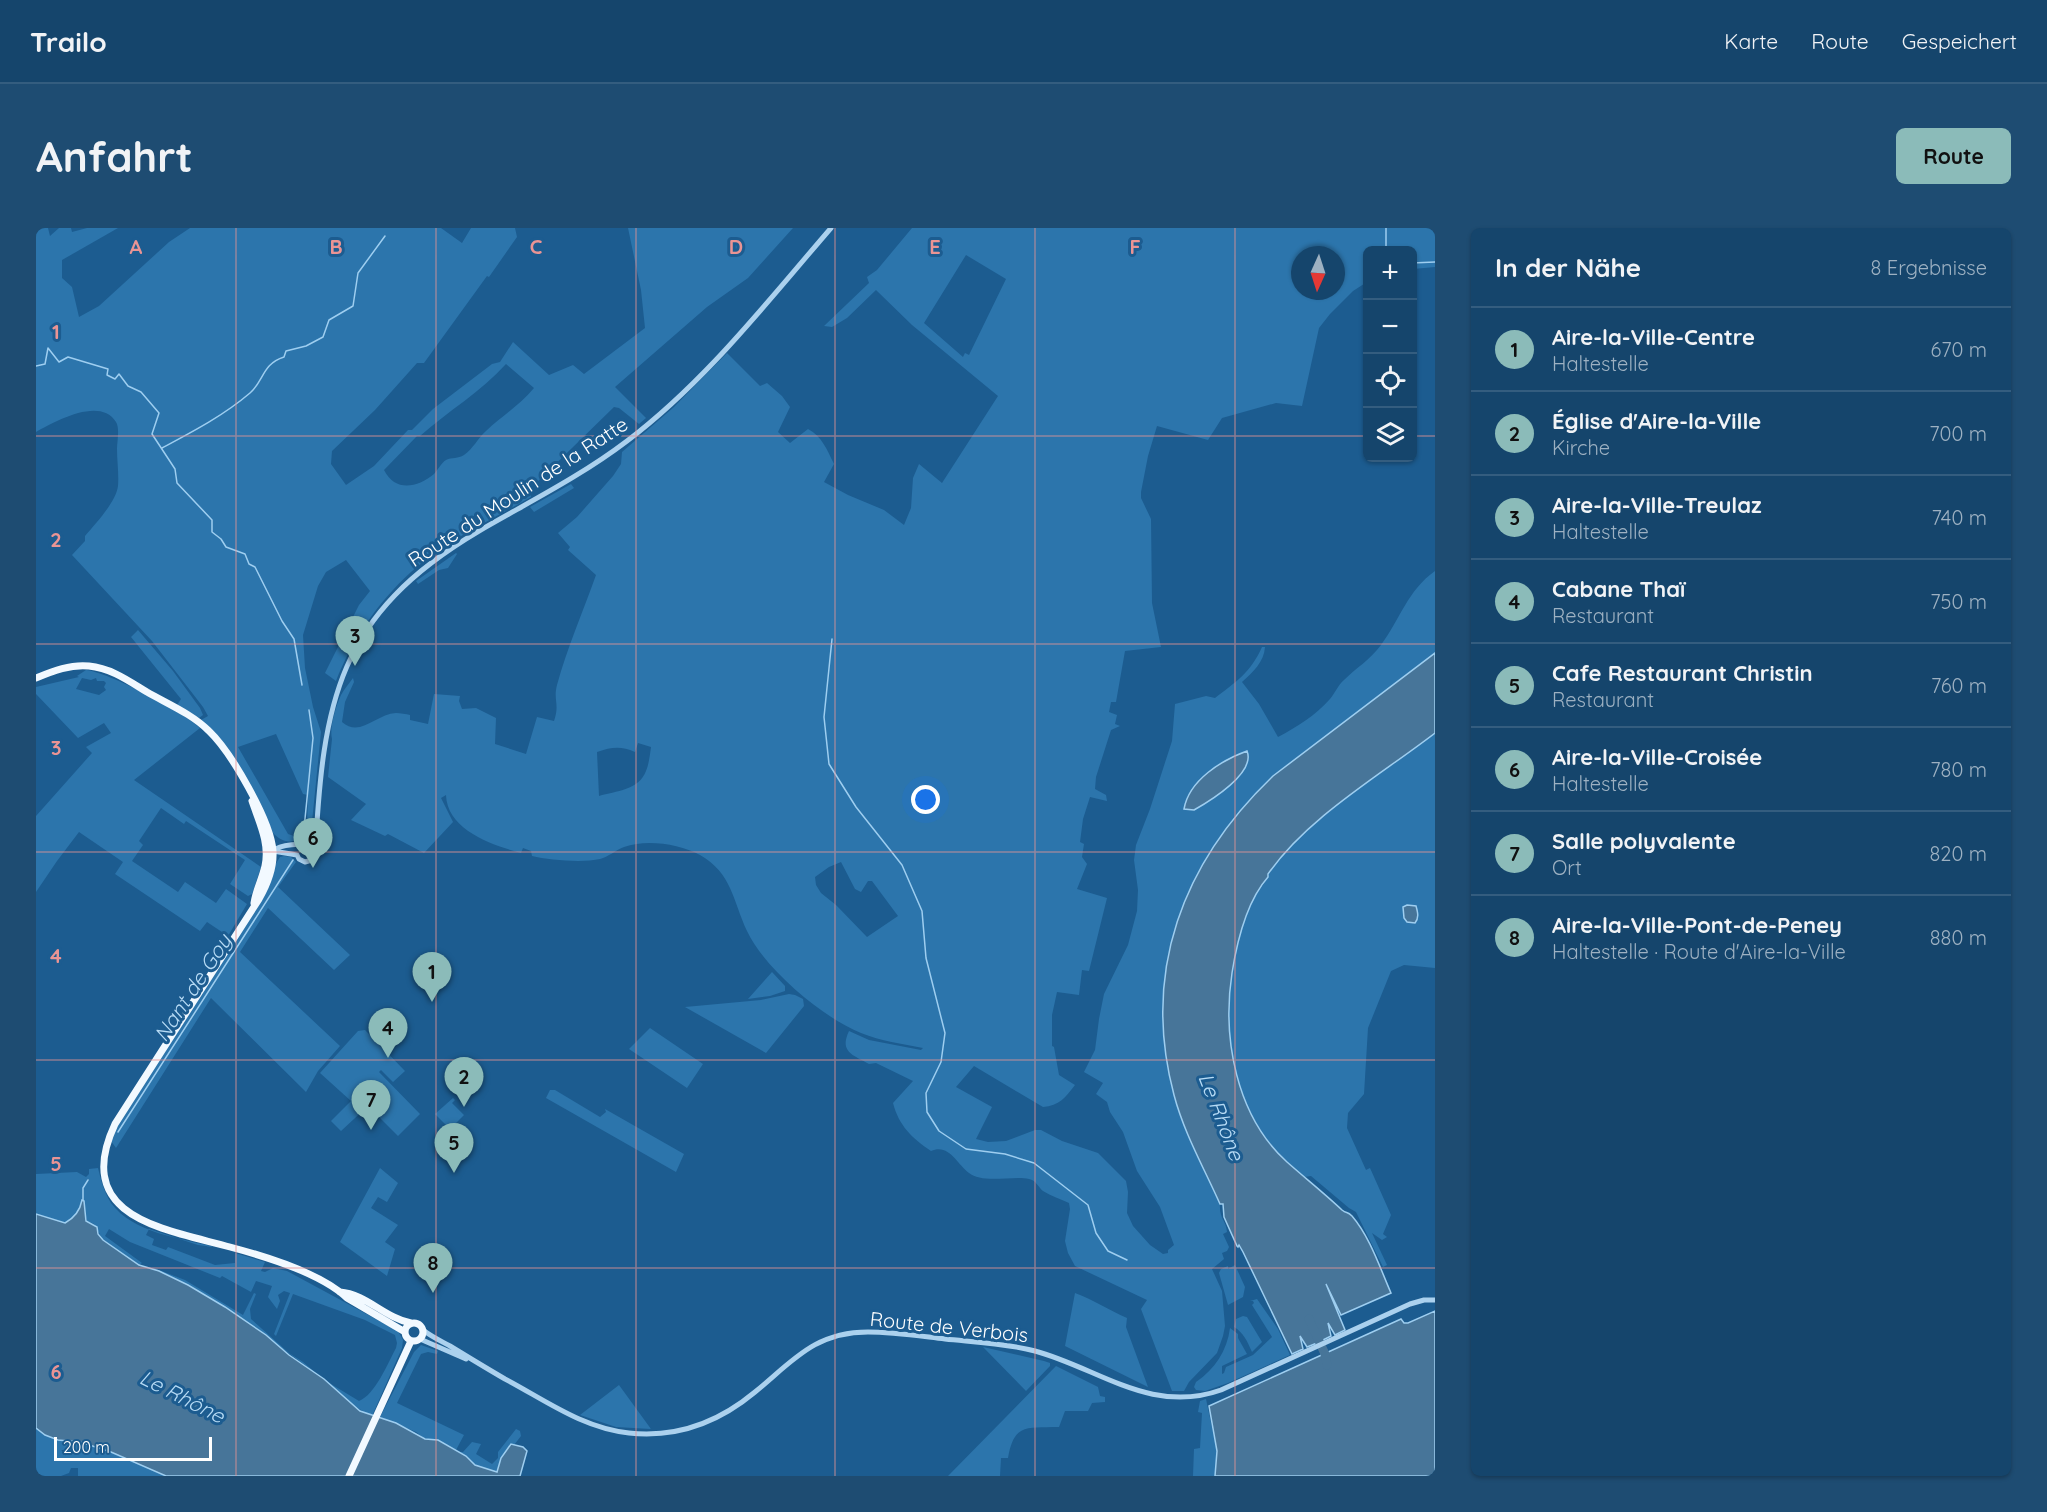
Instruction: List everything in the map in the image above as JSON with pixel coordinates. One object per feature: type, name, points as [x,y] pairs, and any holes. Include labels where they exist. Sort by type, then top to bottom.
[{"type":"main road","points":[[36,678],[62,668],[81,665],[104,669],[121,676],[203,725],[225,750],[246,785],[270,851],[268,880],[262,893],[115,1124],[106,1144],[103,1162],[109,1188],[128,1212],[148,1224],[273,1260],[340,1292],[405,1332]]},
{"type":"main road","points":[[340,1292],[350,1293],[400,1320],[418,1323],[423,1330],[420,1339],[411,1341]]},
{"type":"main road","points":[[411,1323],[406,1327],[405,1332],[411,1341]]},
{"type":"main road","points":[[349,1476],[411,1341]]},
{"type":"street","name":"Route du Moulin de la Ratte","points":[[315,852],[322,754],[339,684],[362,638],[394,596],[449,550],[573,478],[644,427],[722,352],[831,228]]},
{"type":"street","points":[[297,855],[315,828]]},
{"type":"street","points":[[303,845],[312,846],[315,852],[314,858],[308,862],[301,861],[297,855],[270,851],[279,846],[303,845]]},
{"type":"street","name":"Route de Verbois","points":[[423,1330],[476,1363],[592,1425],[619,1431],[655,1434],[697,1426],[721,1415],[756,1391],[797,1355],[820,1342],[855,1333],[886,1333],[1033,1351],[1059,1359],[1120,1386],[1165,1397],[1196,1397],[1213,1393],[1419,1301],[1435,1300]]},
{"type":"street","name":"Route de Verbois","points":[[420,1339],[476,1363]]},
{"type":"shaded area","points":[[36,228],[48,228],[50,236],[59,228],[71,228],[72,232],[87,228],[118,228],[62,260],[62,278],[72,287],[79,317],[99,306],[169,242],[190,228],[441,228],[462,243],[471,228],[515,228],[517,237],[424,363],[417,363],[375,410],[332,451],[331,464],[346,485],[374,466],[408,430],[412,430],[433,409],[492,364],[500,362],[513,342],[549,375],[573,365],[584,374],[645,328],[641,290],[628,228],[793,228],[748,278],[707,307],[615,387],[646,418],[639,424],[619,408],[614,407],[530,489],[531,497],[438,550],[411,572],[367,622],[336,681],[325,673],[359,605],[370,591],[346,560],[326,572],[318,586],[303,635],[305,668],[321,732],[311,832],[303,839],[300,835],[301,825],[307,825],[308,795],[303,794],[276,734],[238,747],[288,834],[297,837],[293,841],[283,840],[273,833],[234,758],[201,720],[208,716],[203,707],[152,641],[72,555],[85,541],[85,536],[114,499],[118,486],[116,422],[109,415],[99,411],[88,411],[65,418],[36,432]],"holes":[[[506,364],[534,388],[486,431],[467,453],[446,460],[427,479],[414,485],[400,485],[394,482],[384,470],[417,436],[420,436],[475,392]]]},
{"type":"shaded area","points":[[912,228],[1435,228],[1435,267],[1417,269],[1417,246],[1363,246],[1363,285],[1345,299],[1345,246],[1291,246],[1291,300],[1344,300],[1319,328],[1302,406],[1276,403],[1222,418],[1208,440],[1157,426],[1148,456],[1141,498],[1151,519],[1152,603],[1161,647],[1125,651],[1116,702],[1111,702],[1109,712],[1117,715],[1115,724],[1120,726],[1111,730],[1096,777],[1095,789],[1106,795],[1107,801],[1090,797],[1083,819],[1080,842],[1084,844],[1082,857],[1087,864],[1077,889],[1107,898],[1089,971],[1082,970],[1079,995],[1057,992],[1052,1015],[1052,1046],[1059,1075],[1075,1085],[1062,1100],[1043,1107],[974,1066],[956,1087],[992,1107],[976,1139],[988,1142],[1006,1141],[1041,1130],[1062,1141],[1098,1153],[1126,1181],[1127,1213],[1133,1226],[1150,1245],[1163,1254],[1168,1253],[1174,1245],[1160,1207],[1137,1171],[1123,1132],[1110,1112],[1107,1102],[1096,1094],[1103,1083],[1084,1072],[1095,1050],[1104,994],[1128,945],[1137,911],[1138,890],[1134,860],[1136,845],[1172,741],[1175,704],[1206,696],[1215,698],[1242,676],[1258,656],[1262,647],[1265,647],[1260,662],[1242,682],[1259,704],[1278,737],[1319,710],[1342,682],[1372,655],[1388,635],[1411,596],[1435,571],[1435,653],[1273,776],[1241,810],[1214,846],[1193,884],[1177,924],[1167,965],[1163,1008],[1165,1053],[1179,1113],[1220,1204],[1227,1232],[1223,1234],[1229,1247],[1222,1253],[1224,1259],[1212,1269],[1222,1291],[1225,1326],[1223,1336],[1217,1353],[1189,1382],[1184,1391],[1172,1391],[1141,1309],[1147,1300],[1075,1266],[1065,1241],[1069,1203],[1043,1191],[1031,1180],[1023,1178],[990,1179],[975,1176],[948,1152],[937,1149],[931,1151],[912,1136],[903,1125],[893,1103],[913,1081],[876,1063],[869,1064],[853,1055],[847,1048],[846,1038],[849,1031],[869,1040],[921,1050],[923,1048],[861,1033],[830,1016],[796,990],[755,945],[730,888],[711,862],[682,848],[653,843],[624,847],[603,858],[584,861],[532,856],[531,851],[523,848],[521,853],[497,845],[463,827],[448,807],[446,795],[441,798],[453,822],[424,853],[388,834],[385,836],[351,820],[366,804],[328,777],[331,729],[337,705],[353,678],[354,682],[345,702],[342,722],[349,726],[362,726],[396,713],[410,715],[410,720],[428,724],[434,694],[460,696],[462,709],[476,708],[496,718],[495,744],[526,754],[537,717],[554,721],[557,685],[596,575],[568,550],[570,547],[558,533],[577,517],[613,476],[621,464],[622,452],[674,407],[727,353],[760,386],[767,383],[782,396],[790,407],[778,432],[790,443],[808,429],[821,439],[834,464],[824,482],[884,510],[904,525],[911,508],[913,478],[919,464],[942,483],[998,396],[912,325],[876,290],[847,318],[832,327],[824,326],[869,283],[867,277],[877,270]],"holes":[[[966,255],[1006,279],[969,355],[965,353],[963,357],[924,323]],[[638,743],[651,747],[643,777],[633,786],[599,796],[597,752],[616,748],[635,752]],[[841,862],[855,889],[861,892],[868,881],[872,881],[898,916],[867,937],[821,893],[816,885],[815,877]]]},
{"type":"shaded area","points":[[571,484],[574,488],[534,512],[530,507]]},
{"type":"shaded area","points":[[456,553],[448,568],[439,570],[418,584],[416,581]]},
{"type":"shaded area","points":[[138,630],[173,671],[200,708],[203,715],[199,718],[177,705],[181,699],[131,637]]},
{"type":"shaded area","points":[[86,670],[97,672],[128,685],[163,703],[200,728],[134,780],[261,867],[252,894],[248,896],[230,884],[245,860],[186,821],[184,824],[161,808],[139,841],[143,845],[132,861],[178,892],[185,882],[216,903],[226,889],[247,904],[228,936],[207,922],[200,931],[115,874],[123,862],[79,832],[36,892],[36,816],[92,753],[86,747],[111,733],[104,723],[78,738],[36,694],[36,687],[79,677],[77,676]],"holes":[[[82,678],[91,680],[96,678],[97,681],[104,681],[106,690],[99,695],[76,689]]]},
{"type":"shaded area","points":[[1435,733],[1435,968],[1404,965],[1391,971],[1368,1028],[1364,1094],[1348,1113],[1347,1128],[1366,1170],[1370,1168],[1391,1215],[1383,1234],[1387,1237],[1382,1240],[1372,1233],[1387,1265],[1383,1267],[1356,1212],[1311,1176],[1304,1177],[1297,1171],[1270,1143],[1254,1119],[1242,1093],[1234,1066],[1228,1009],[1230,981],[1243,925],[1253,899],[1271,869],[1307,830],[1327,813]]},
{"type":"shaded area","points":[[280,857],[291,857],[296,862],[278,887],[350,955],[334,970],[268,908],[240,952],[340,1046],[318,1071],[306,1092],[211,998],[116,1148],[111,1141],[117,1126],[250,918],[275,865]]},
{"type":"shaded area","points":[[772,972],[785,986],[785,991],[748,999]]},
{"type":"shaded area","points":[[789,994],[803,999],[804,1006],[766,1053],[685,1007],[761,1000]]},
{"type":"shaded area","points":[[650,1028],[703,1064],[687,1088],[629,1049]]},
{"type":"shaded area","points":[[365,1030],[405,1071],[393,1082],[381,1070],[379,1072],[420,1114],[398,1136],[368,1106],[341,1131],[331,1121],[351,1101],[320,1073],[358,1031]]},
{"type":"shaded area","points":[[550,1090],[555,1090],[600,1117],[606,1112],[605,1109],[684,1154],[676,1172],[546,1098]]},
{"type":"shaded area","points":[[453,1098],[455,1100],[452,1103],[464,1115],[450,1129],[435,1114]]},
{"type":"shaded area","points":[[98,1168],[111,1203],[120,1213],[149,1229],[146,1235],[154,1239],[152,1245],[166,1250],[168,1247],[215,1265],[235,1263],[235,1253],[265,1262],[261,1271],[265,1272],[273,1268],[287,1271],[398,1331],[403,1340],[402,1348],[372,1416],[353,1405],[326,1381],[359,1401],[365,1398],[380,1378],[396,1348],[395,1335],[365,1320],[293,1294],[276,1336],[274,1334],[290,1293],[284,1291],[278,1295],[280,1301],[277,1309],[268,1297],[272,1286],[256,1281],[251,1292],[222,1276],[220,1278],[130,1242],[109,1229],[105,1236],[142,1263],[139,1265],[103,1240],[94,1224],[87,1221],[82,1201],[76,1214],[65,1223],[36,1214],[36,1174],[77,1172],[86,1177],[89,1169]]},
{"type":"shaded area","points":[[380,1168],[398,1183],[387,1202],[378,1197],[371,1208],[398,1225],[385,1242],[395,1249],[387,1276],[340,1242]]},
{"type":"shaded area","points":[[178,1238],[201,1244],[214,1247],[198,1245]]},
{"type":"shaded area","points":[[1235,1265],[1245,1287],[1243,1297],[1228,1305],[1219,1273],[1221,1269],[1228,1266],[1228,1269]]},
{"type":"shaded area","points":[[151,1267],[185,1280],[243,1315],[254,1293],[256,1294],[250,1309],[251,1319],[289,1353],[316,1373],[225,1307]]},
{"type":"shaded area","points":[[1075,1293],[1127,1318],[1126,1327],[1148,1387],[1065,1346]]},
{"type":"shaded area","points":[[1257,1299],[1278,1329],[1290,1355],[1228,1383],[1205,1391],[1196,1390],[1194,1387],[1196,1382],[1209,1371],[1223,1352],[1230,1328],[1238,1334],[1247,1354],[1222,1366],[1222,1374],[1226,1367],[1253,1355],[1272,1337],[1252,1305],[1253,1301],[1250,1301]]},
{"type":"shaded area","points":[[1247,1317],[1262,1342],[1252,1352],[1243,1335],[1234,1327],[1236,1319]]},
{"type":"shaded area","points":[[421,1345],[438,1351],[437,1354],[428,1352],[421,1354],[397,1403],[464,1435],[456,1450],[438,1440],[425,1439],[416,1432],[380,1417],[414,1352]]},
{"type":"shaded area","points":[[983,1347],[1044,1361],[1050,1363],[1050,1366],[1026,1391]]},
{"type":"shaded area","points":[[1056,1366],[1098,1387],[1100,1396],[1105,1397],[1105,1402],[1092,1403],[1088,1411],[1065,1411],[1059,1427],[1024,1429],[1014,1438],[1008,1458],[1001,1458],[1000,1476],[948,1476]]},
{"type":"shaded area","points":[[619,1385],[651,1429],[616,1427],[580,1415]]},
{"type":"shaded area","points":[[1206,1399],[1217,1451],[1215,1476],[1193,1476],[1194,1449],[1200,1448],[1202,1413],[1198,1412],[1200,1401]]},
{"type":"shaded area","points":[[36,1404],[59,1440],[114,1453],[166,1476],[78,1476],[78,1468],[71,1468],[69,1473],[61,1476],[36,1476]]},
{"type":"shaded area","points":[[516,1429],[520,1431],[521,1436],[514,1445],[511,1444],[498,1473],[475,1465],[460,1452],[463,1452],[472,1442],[481,1444],[476,1454],[492,1464],[498,1458],[498,1452]]},
{"type":"water","points":[[1435,653],[1435,733],[1345,798],[1284,853],[1254,898],[1244,922],[1234,961],[1229,998],[1232,1049],[1237,1075],[1255,1122],[1287,1162],[1342,1210],[1350,1214],[1358,1224],[1374,1253],[1391,1293],[1341,1315],[1326,1284],[1345,1330],[1335,1335],[1328,1323],[1331,1336],[1321,1341],[1314,1330],[1317,1343],[1307,1347],[1300,1336],[1303,1349],[1292,1354],[1243,1252],[1239,1245],[1237,1246],[1224,1217],[1223,1204],[1220,1204],[1178,1109],[1165,1049],[1163,1005],[1167,962],[1177,921],[1193,882],[1215,845],[1242,809],[1273,776]]},
{"type":"water","points":[[1247,751],[1248,759],[1245,768],[1230,785],[1194,810],[1184,809],[1192,789],[1208,772]]},
{"type":"water","points":[[1416,906],[1418,915],[1415,923],[1407,922],[1404,918],[1403,907]]},
{"type":"water","points":[[82,1200],[86,1221],[97,1227],[98,1234],[103,1240],[139,1265],[159,1271],[188,1285],[225,1307],[324,1379],[360,1411],[396,1423],[425,1439],[438,1440],[466,1456],[475,1465],[497,1472],[501,1458],[511,1444],[523,1447],[527,1451],[520,1476],[166,1476],[111,1452],[80,1442],[58,1440],[45,1435],[36,1428],[36,1214],[65,1223],[76,1214]]},
{"type":"water","points":[[1435,1311],[1435,1476],[1215,1476],[1217,1451],[1209,1406],[1401,1319],[1404,1323],[1408,1323]]},
{"type":"waterway","points":[[1386,228],[1386,246]]},
{"type":"waterway","points":[[162,448],[207,423],[240,401],[255,388],[267,368],[284,357],[286,351],[306,346],[323,337],[329,320],[353,306],[358,273],[385,236]]},
{"type":"waterway","points":[[1417,263],[1435,262]]},
{"type":"waterway","name":"Nant de Goy","points":[[36,366],[45,364],[48,348],[59,362],[68,357],[108,369],[107,375],[115,379],[119,374],[128,386],[141,392],[159,413],[152,434],[175,469],[177,483],[212,520],[212,532],[221,539],[226,547],[245,554],[249,564],[255,567],[282,621],[294,639],[302,685]]},
{"type":"waterway","points":[[832,639],[824,717],[829,764],[856,807],[902,865],[922,911],[926,958],[945,1033],[941,1062],[926,1093],[927,1112],[939,1131],[966,1149],[1005,1154],[1034,1163],[1088,1205],[1096,1233],[1108,1251],[1127,1260]]},
{"type":"waterway","name":"Nant de Goy","points":[[303,839],[313,738],[309,710]]},
{"type":"waterway","name":"Nant de Goy","points":[[118,1132],[293,860]]},
{"type":"waterway","points":[[83,1200],[83,1188],[88,1180]]},
{"type":"waterway","name":"Le Rhône","points":[[1309,1319],[1325,1354],[1327,1365]]},
{"type":"place","name":"Aire-la-Ville-Treulaz","points":[[355,666]]},
{"type":"place","name":"Aire-la-Ville-Croisée","points":[[313,868]]},
{"type":"place","name":"Aire-la-Ville-Centre","points":[[432,1002]]},
{"type":"place","name":"Cabane Thaï","points":[[388,1058]]},
{"type":"place","name":"Église d'Aire-la-Ville","points":[[464,1107]]},
{"type":"place","name":"Salle polyvalente","points":[[371,1130]]},
{"type":"place","name":"Cafe Restaurant Christin","points":[[454,1173]]},
{"type":"place","name":"Aire-la-Ville-Pont-de-Peney","points":[[433,1293]]}]
